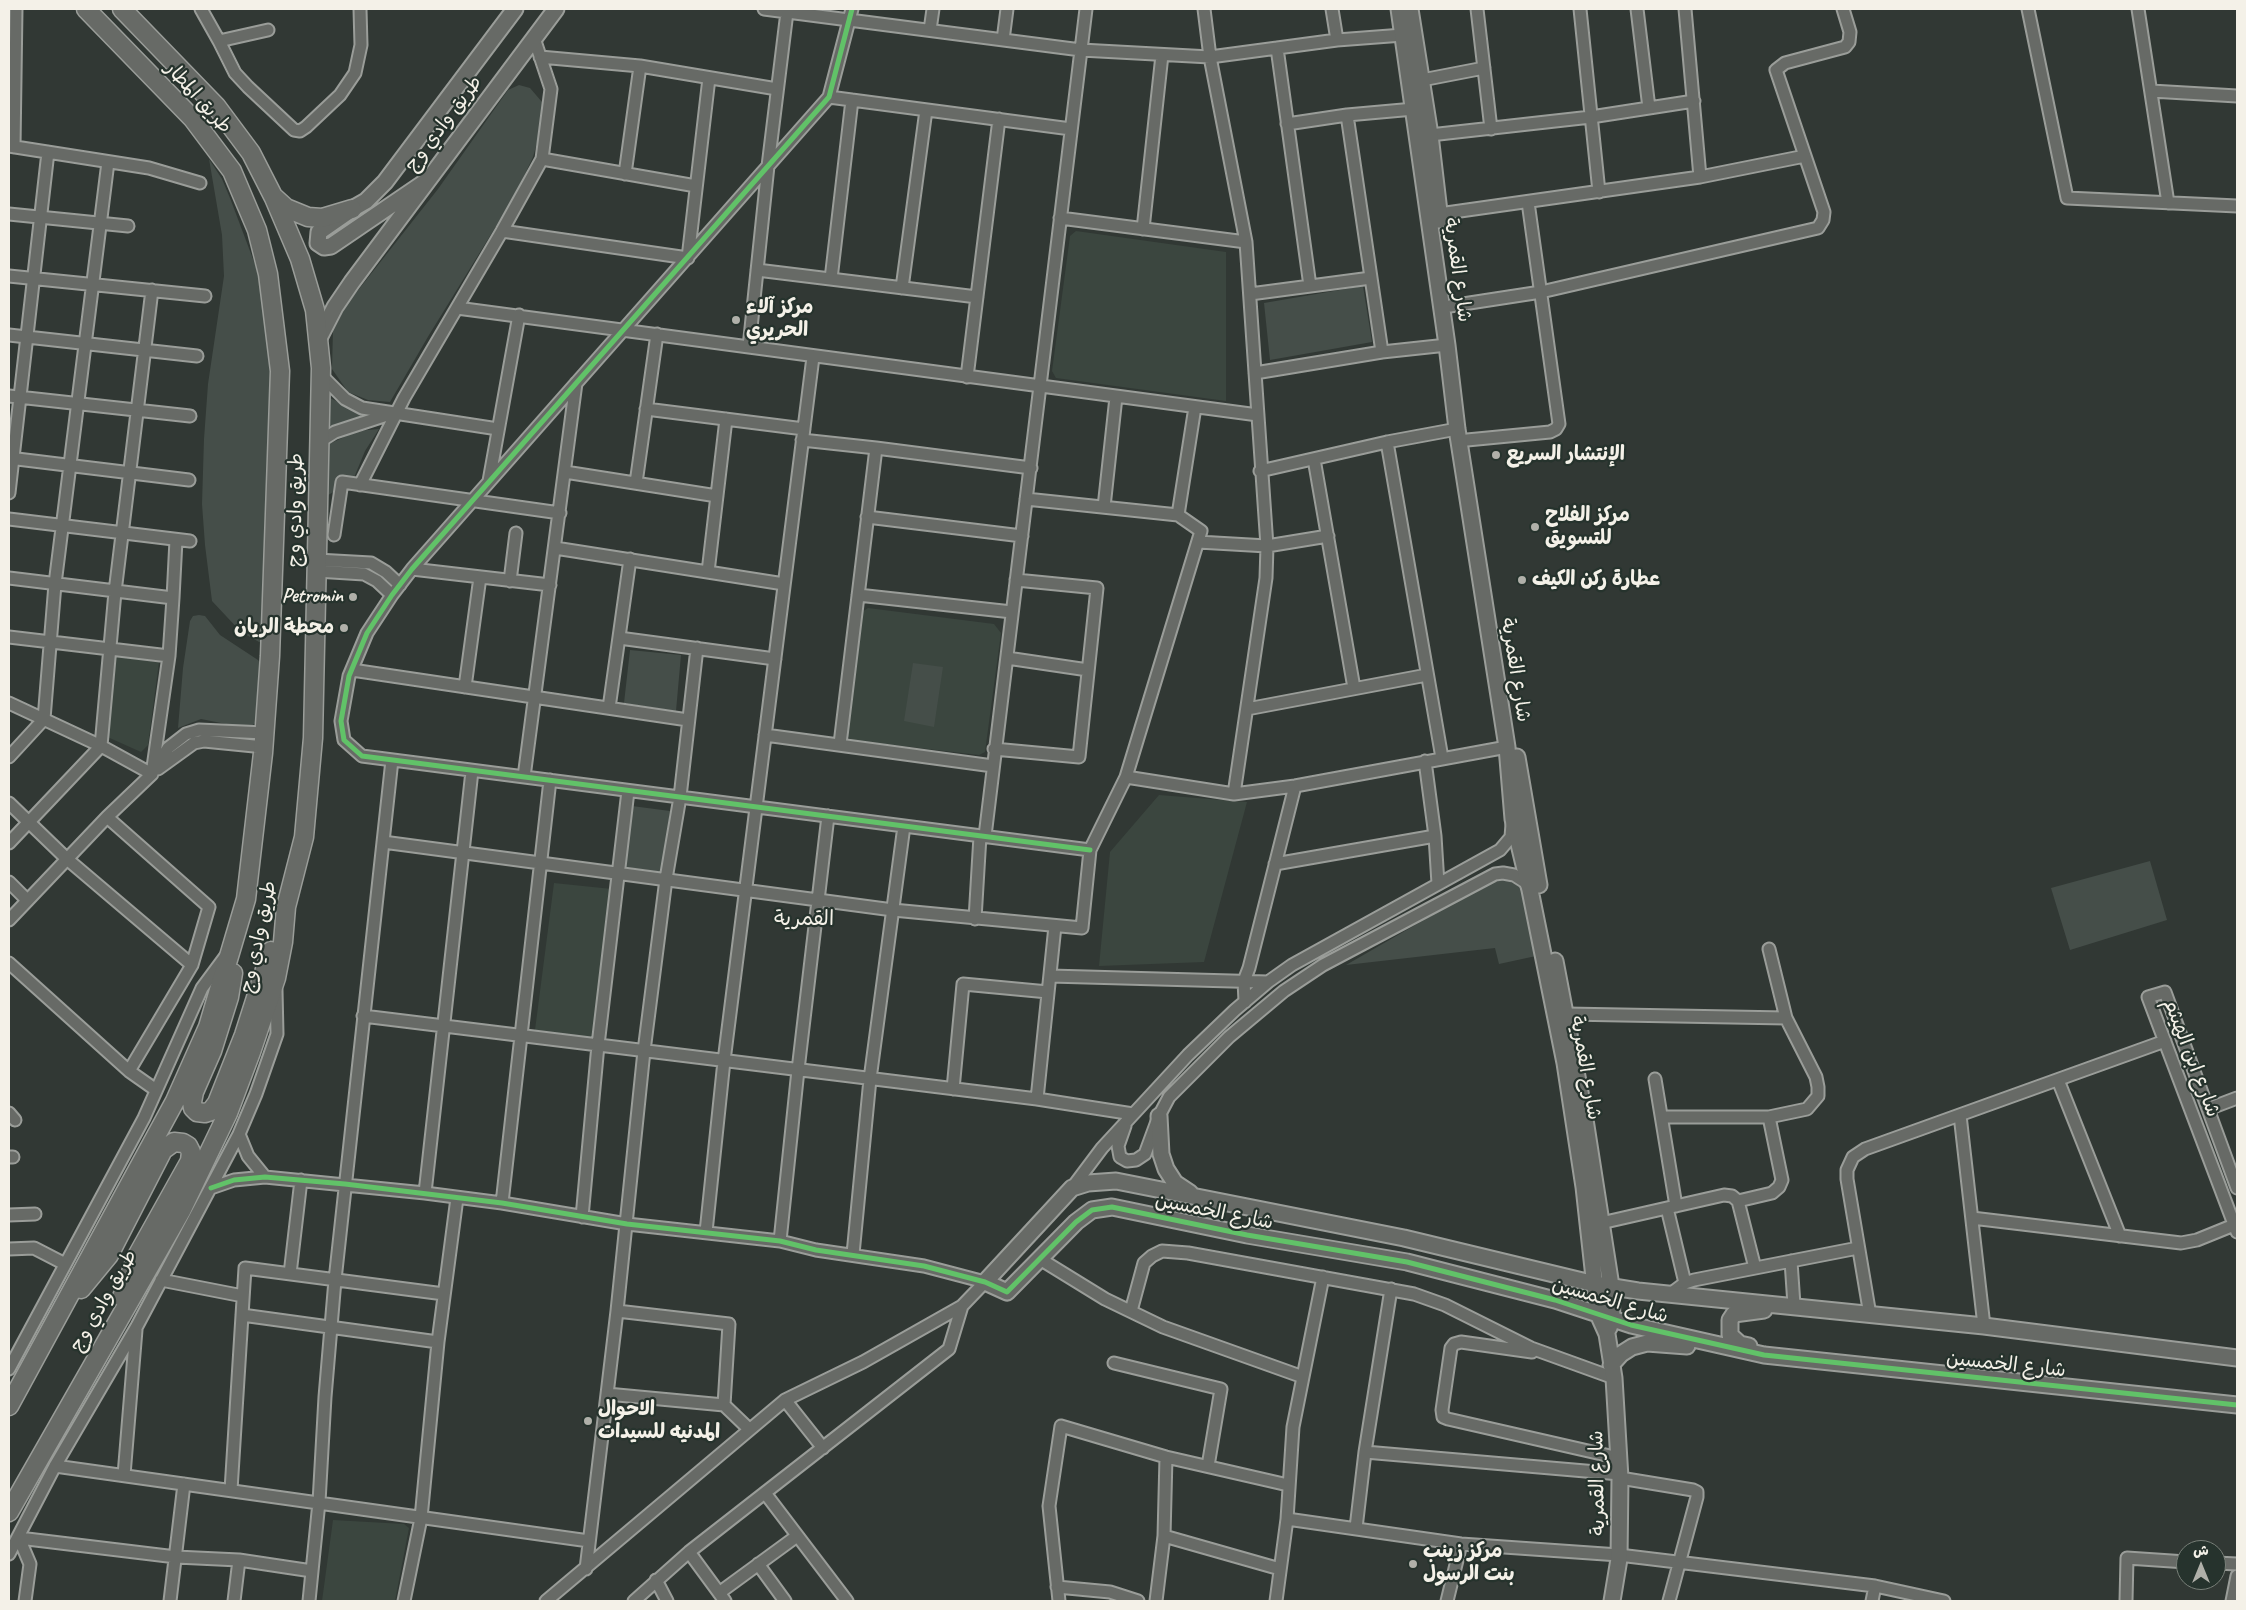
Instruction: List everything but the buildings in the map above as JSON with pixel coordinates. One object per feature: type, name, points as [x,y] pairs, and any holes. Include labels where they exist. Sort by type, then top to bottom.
[{"type":"main road","name":"طريق المطار","points":[[86,9],[193,119],[232,171],[256,230]]},
{"type":"main road","name":"طريق المطار","points":[[122,9],[216,106],[251,153],[274,198]]},
{"type":"main road","name":"طريق وادي وج","points":[[9,1512],[191,1190],[228,1112],[276,978],[286,907],[304,837],[314,738],[321,375],[315,310],[300,259],[274,198]]},
{"type":"main road","points":[[274,198],[286,208],[308,217],[322,218],[352,209]]},
{"type":"main road","name":"طريق وادي وج","points":[[9,1406],[175,1101],[208,1027],[246,899],[264,740],[270,646],[280,371],[268,274],[256,230]]},
{"type":"main road","points":[[246,899],[229,997],[212,1051],[193,1097],[193,1108],[197,1112],[211,1111],[217,1103],[244,1035],[286,907]]},
{"type":"main road","points":[[56,1319],[109,1255],[163,1150],[174,1142],[188,1146],[191,1152],[190,1161],[137,1256],[104,1344]]},
{"type":"street","points":[[16,9],[12,147],[149,168],[200,183]]},
{"type":"street","points":[[201,9],[235,72],[248,87],[294,130],[300,131],[306,128],[340,95],[356,73],[361,45],[360,9]]},
{"type":"street","name":"طريق وادي وج","points":[[428,180],[331,246],[320,245],[317,239],[319,232],[366,201],[385,182],[515,9]]},
{"type":"street","name":"طريق وادي وج","points":[[318,340],[335,307],[556,9]]},
{"type":"street","points":[[771,9],[787,12],[851,14],[930,30],[1081,50],[1210,57],[1337,40],[1403,35]]},
{"type":"street","points":[[930,30],[933,9]]},
{"type":"street","points":[[1003,40],[1007,9]]},
{"type":"street","points":[[975,919],[983,836],[1007,658],[1086,9]]},
{"type":"street","points":[[1204,9],[1210,57],[1246,242],[1260,472],[1267,546],[1266,578],[1234,794]]},
{"type":"street","points":[[1332,9],[1337,40]]},
{"type":"street","name":"شارع القمرية","points":[[1399,9],[1507,747],[1513,820],[1530,890],[1565,1063],[1584,1187],[1595,1284],[1605,1316],[1612,1372],[1620,1476],[1619,1554],[1612,1601]]},
{"type":"street","points":[[1410,9],[1430,135],[1450,306],[1462,434],[1527,824],[1566,1014],[1601,1224],[1611,1286],[1605,1316]]},
{"type":"street","points":[[1477,9],[1490,129]]},
{"type":"street","points":[[1580,9],[1599,192]]},
{"type":"street","points":[[1637,9],[1649,108]]},
{"type":"street","points":[[1685,9],[1700,177]]},
{"type":"street","points":[[1450,306],[1541,292],[1818,228],[1823,220],[1824,212],[1776,70],[1785,63],[1845,47],[1849,42],[1850,32],[1843,9]]},
{"type":"street","points":[[2028,9],[2067,198],[2237,206]]},
{"type":"street","points":[[2138,9],[2168,203]]},
{"type":"street","points":[[749,347],[768,166],[787,12]]},
{"type":"street","points":[[851,14],[829,97],[412,569],[392,595],[367,633],[352,670],[341,720],[344,740],[362,756],[1090,850]]},
{"type":"street","points":[[219,41],[268,30]]},
{"type":"street","points":[[360,484],[396,412],[502,232],[542,159],[551,89],[534,38]]},
{"type":"street","points":[[1277,48],[1310,286]]},
{"type":"street","points":[[1143,229],[1162,55]]},
{"type":"street","points":[[540,57],[640,66],[777,90]]},
{"type":"street","points":[[625,174],[640,66]]},
{"type":"street","points":[[1422,80],[1484,68]]},
{"type":"street","points":[[688,258],[709,78]]},
{"type":"street","points":[[2151,91],[2237,96]]},
{"type":"street","points":[[829,97],[1072,129]]},
{"type":"street","points":[[831,279],[852,100]]},
{"type":"street","points":[[1430,135],[1592,117],[1694,101]]},
{"type":"street","points":[[1287,124],[1347,115],[1414,109]]},
{"type":"street","points":[[902,288],[926,110]]},
{"type":"street","points":[[1347,115],[1382,352]]},
{"type":"street","points":[[967,377],[999,119]]},
{"type":"street","points":[[9,493],[14,397],[27,337],[48,152]]},
{"type":"street","points":[[1439,214],[1700,177],[1805,156]]},
{"type":"street","points":[[542,159],[696,186]]},
{"type":"street","points":[[9,757],[44,719],[56,584],[108,162]]},
{"type":"street","points":[[1260,472],[1387,442],[1462,434],[1550,432],[1556,429],[1559,424],[1528,202]]},
{"type":"street","points":[[9,214],[128,226]]},
{"type":"street","points":[[1060,218],[1246,242]]},
{"type":"street","points":[[502,232],[688,258]]},
{"type":"street","points":[[757,270],[977,297]]},
{"type":"street","points":[[9,276],[204,296]]},
{"type":"street","points":[[1250,294],[1371,278]]},
{"type":"street","points":[[9,843],[101,746],[115,592],[152,290]]},
{"type":"street","points":[[457,308],[1258,415]]},
{"type":"street","points":[[489,482],[519,315]]},
{"type":"street","points":[[636,483],[657,334]]},
{"type":"street","points":[[9,335],[197,356]]},
{"type":"street","points":[[1255,373],[1382,352],[1447,345]]},
{"type":"street","points":[[706,1232],[724,1061],[813,357]]},
{"type":"street","points":[[321,375],[332,388],[362,408],[498,429]]},
{"type":"street","points":[[524,777],[566,472],[576,384]]},
{"type":"street","points":[[14,397],[190,416]]},
{"type":"street","points":[[1104,507],[1116,397]]},
{"type":"street","points":[[1178,515],[1195,407]]},
{"type":"street","points":[[646,409],[726,419],[876,448],[1030,468]]},
{"type":"street","points":[[319,442],[335,432],[396,412]]},
{"type":"street","points":[[708,572],[726,419]]},
{"type":"street","points":[[1387,442],[1442,758]]},
{"type":"street","points":[[840,744],[876,448]]},
{"type":"street","points":[[11,458],[189,480]]},
{"type":"street","points":[[1314,459],[1354,688]]},
{"type":"street","points":[[566,472],[717,496]]},
{"type":"street","points":[[334,535],[342,482],[560,513]]},
{"type":"street","points":[[383,842],[893,910],[1082,928],[1090,850],[1126,777],[1201,531],[1178,515],[1026,499]]},
{"type":"street","points":[[867,517],[1022,536]]},
{"type":"street","points":[[9,519],[190,541]]},
{"type":"street","points":[[510,581],[516,533]]},
{"type":"street","points":[[1198,542],[1267,546],[1328,536]]},
{"type":"street","points":[[152,774],[169,656],[176,540]]},
{"type":"street","points":[[555,548],[784,584]]},
{"type":"street","points":[[609,708],[630,560]]},
{"type":"street","points":[[316,566],[371,563],[386,572],[400,585]]},
{"type":"street","points":[[316,566],[364,574],[377,581],[392,595]]},
{"type":"street","points":[[412,569],[550,585]]},
{"type":"street","points":[[465,687],[480,577]]},
{"type":"street","points":[[9,578],[173,598]]},
{"type":"street","points":[[994,749],[1079,757],[1098,588],[1016,580]]},
{"type":"street","points":[[858,595],[1012,612]]},
{"type":"street","points":[[9,637],[169,656]]},
{"type":"street","points":[[619,638],[775,659]]},
{"type":"street","points":[[586,1569],[617,1312],[644,1051],[666,880],[680,797],[697,648]]},
{"type":"street","points":[[1007,658],[1088,670]]},
{"type":"street","points":[[352,670],[688,720]]},
{"type":"street","points":[[1247,709],[1427,675]]},
{"type":"street","points":[[9,703],[101,746],[152,774]]},
{"type":"street","points":[[9,920],[107,817],[152,774],[168,748],[186,734],[199,730],[264,740]]},
{"type":"street","points":[[765,735],[993,766]]},
{"type":"street","points":[[1126,777],[1234,794],[1295,786],[1507,747]]},
{"type":"street","points":[[309,1601],[319,1502],[330,1328],[392,760]]},
{"type":"street","points":[[1425,761],[1435,836],[1438,884]]},
{"type":"street","points":[[425,1194],[472,771]]},
{"type":"street","points":[[502,1204],[550,780]]},
{"type":"street","points":[[1245,1002],[1244,981],[1249,968],[1295,786]]},
{"type":"street","points":[[582,1217],[598,1045],[628,791]]},
{"type":"street","points":[[9,803],[67,859],[192,965]]},
{"type":"street","points":[[780,1242],[828,816]]},
{"type":"street","points":[[107,817],[209,907],[192,965],[129,1071]]},
{"type":"street","points":[[546,1601],[785,1400],[863,1362],[962,1306],[1072,1188],[1102,1148],[1133,1114],[1188,1055],[1245,1002],[1292,965],[1500,850],[1511,837],[1513,820]]},
{"type":"street","points":[[853,1254],[870,1079],[904,826]]},
{"type":"street","points":[[1275,864],[1435,836]]},
{"type":"street","points":[[1133,1114],[1122,1131],[1118,1146],[1120,1157],[1127,1161],[1136,1160],[1145,1154],[1159,1116],[1169,1097],[1229,1037],[1284,990],[1323,965],[1495,874],[1514,875],[1525,882],[1530,890]]},
{"type":"street","points":[[9,882],[28,900]]},
{"type":"street","points":[[1037,1099],[1055,926]]},
{"type":"street","points":[[1662,1117],[1768,1117],[1807,1109],[1818,1096],[1816,1077],[1786,1018],[1769,949]]},
{"type":"street","points":[[9,1369],[144,1118],[202,988],[230,951]]},
{"type":"street","points":[[9,963],[129,1071],[156,1090]]},
{"type":"street","points":[[1050,976],[1268,982]]},
{"type":"street","points":[[9,1554],[55,1466],[137,1326],[239,1134],[256,1094],[277,1034],[276,978]]},
{"type":"street","points":[[953,1089],[963,984],[1048,992]]},
{"type":"street","name":"شارع ابن الهيثم","points":[[2236,1229],[2148,997],[2166,992],[2237,1188]]},
{"type":"street","points":[[1566,1014],[1786,1018]]},
{"type":"street","points":[[363,1016],[1037,1099],[1133,1114]]},
{"type":"street","points":[[1870,1315],[1847,1179],[1847,1170],[1853,1157],[1865,1150],[2165,1041]]},
{"type":"street","points":[[1655,1079],[1662,1117],[1672,1207],[1685,1283]]},
{"type":"street","points":[[2058,1080],[2120,1236]]},
{"type":"street","points":[[2208,1109],[2237,1098]]},
{"type":"street","points":[[1960,1115],[1984,1326]]},
{"type":"street","points":[[1159,1116],[1161,1154],[1166,1169],[1175,1183],[1193,1195]]},
{"type":"street","points":[[1738,1200],[1772,1193],[1779,1187],[1782,1180],[1768,1117]]},
{"type":"street","points":[[239,1134],[248,1156],[265,1177]]},
{"type":"street","points":[[211,1188],[234,1180],[265,1177],[345,1184],[502,1204],[626,1224],[780,1242],[816,1250],[924,1266],[985,1282]]},
{"type":"street","points":[[290,1274],[301,1180]]},
{"type":"street","name":"شارع الخمسين","points":[[1072,1188],[1094,1182],[1116,1181],[1404,1238],[1595,1284],[1669,1295],[1801,1306],[1984,1326],[2237,1358]]},
{"type":"street","points":[[1601,1224],[1724,1195],[1732,1196],[1738,1200],[1755,1268]]},
{"type":"street","points":[[404,1601],[421,1518],[438,1342],[458,1198]]},
{"type":"street","name":"شارع الخمسين","points":[[985,1282],[1007,1292],[1076,1222],[1092,1210],[1112,1207],[1247,1235],[1407,1262],[1555,1300],[1631,1325],[1764,1355],[2237,1405]]},
{"type":"street","points":[[9,1215],[35,1214]]},
{"type":"street","points":[[1972,1218],[2181,1243],[2236,1229]]},
{"type":"street","points":[[9,1249],[34,1248],[65,1264]]},
{"type":"street","points":[[1669,1295],[1685,1283],[1858,1248]]},
{"type":"street","points":[[1132,1312],[1144,1263],[1162,1251],[1188,1253],[1414,1294],[1445,1305],[1531,1348],[1612,1372],[1621,1354],[1632,1347],[1647,1343],[1731,1348]]},
{"type":"street","points":[[1040,1259],[1105,1298],[1164,1327],[1303,1377]]},
{"type":"street","points":[[1791,1261],[1801,1306],[1734,1314],[1730,1320],[1729,1328],[1730,1334],[1740,1344],[1803,1359]]},
{"type":"street","points":[[230,1490],[245,1268],[444,1294]]},
{"type":"street","points":[[1276,1601],[1287,1519],[1293,1427],[1324,1277]]},
{"type":"street","points":[[161,1280],[243,1296]]},
{"type":"street","points":[[1356,1528],[1365,1452],[1391,1289]]},
{"type":"street","points":[[634,1601],[689,1552],[949,1349],[962,1306]]},
{"type":"street","points":[[617,1312],[729,1324],[724,1405]]},
{"type":"street","points":[[242,1316],[438,1342]]},
{"type":"street","points":[[124,1475],[137,1326]]},
{"type":"street","points":[[1552,1355],[1461,1342],[1454,1344],[1451,1348],[1442,1410],[1443,1416],[1448,1420],[1619,1458]]},
{"type":"street","points":[[1114,1363],[1221,1389],[1208,1466]]},
{"type":"street","points":[[607,1394],[724,1405],[749,1429]]},
{"type":"street","points":[[785,1400],[823,1448]]},
{"type":"street","points":[[1060,1601],[1049,1506],[1061,1426],[1166,1457],[1288,1485]]},
{"type":"street","points":[[1365,1452],[1620,1476],[1693,1490],[1697,1492],[1697,1497],[1669,1601]]},
{"type":"street","points":[[1156,1601],[1164,1536],[1166,1457]]},
{"type":"street","points":[[55,1466],[589,1541]]},
{"type":"street","points":[[170,1601],[184,1484]]},
{"type":"street","points":[[765,1493],[847,1601]]},
{"type":"street","points":[[1287,1519],[1461,1544],[1619,1554],[1875,1586],[1944,1601]]},
{"type":"street","points":[[689,1552],[722,1597],[758,1564],[797,1536]]},
{"type":"street","points":[[1164,1536],[1280,1569]]},
{"type":"street","points":[[19,1538],[176,1557],[240,1560],[312,1571]]},
{"type":"street","points":[[19,1538],[30,1564],[25,1601]]},
{"type":"street","points":[[1447,1601],[1461,1544]]},
{"type":"street","points":[[2126,1601],[2127,1558],[2176,1561]]},
{"type":"street","points":[[234,1601],[240,1560]]},
{"type":"street","points":[[758,1564],[785,1601]]},
{"type":"street","points":[[2232,1601],[2237,1576]]},
{"type":"street","points":[[656,1580],[667,1601]]},
{"type":"street","points":[[1872,1601],[1875,1586]]},
{"type":"street","points":[[1057,1587],[1110,1592],[1138,1601]]},
{"type":"shaded area","points":[[519,85],[530,88],[542,102],[545,114],[533,157],[514,197],[390,402],[368,400],[348,392],[332,369],[333,330],[348,303],[438,189],[508,90]]},
{"type":"shaded area","points":[[209,159],[222,179],[256,267],[264,295],[274,360],[271,470],[261,643],[241,632],[212,601],[205,545],[202,504],[204,439],[208,384],[224,276],[222,235]]},
{"type":"shaded area","points":[[1076,231],[1226,252],[1226,401],[1056,378],[1052,371],[1070,236]]},
{"type":"shaded area","points":[[1363,286],[1372,342],[1270,360],[1264,303]]},
{"type":"shaded area","points":[[330,398],[376,418],[352,420],[330,427]]},
{"type":"shaded area","points":[[379,429],[365,451],[353,480],[325,497],[327,445],[357,431]]},
{"type":"shaded area","points":[[868,608],[994,624],[1001,633],[985,752],[979,755],[851,740],[846,734],[862,612]]},
{"type":"shaded area","points":[[193,616],[205,616],[220,635],[258,660],[262,667],[257,722],[251,726],[236,726],[201,719],[178,728],[183,668],[190,621]]},
{"type":"shaded area","points":[[630,650],[681,655],[676,711],[624,703]]},
{"type":"shaded area","points":[[114,656],[159,662],[148,745],[141,752],[103,735]]},
{"type":"shaded area","points":[[913,663],[943,667],[934,727],[904,721]]},
{"type":"shaded area","points":[[1159,795],[1247,802],[1204,962],[1099,966],[1110,852]]},
{"type":"shaded area","points":[[632,806],[670,811],[663,872],[625,867]]},
{"type":"shaded area","points":[[2150,861],[2167,920],[2070,950],[2051,888]]},
{"type":"shaded area","points":[[1495,879],[1506,879],[1519,886],[1528,903],[1536,956],[1499,964],[1495,948],[1346,965]]},
{"type":"shaded area","points":[[554,883],[612,889],[594,1038],[535,1030]]},
{"type":"shaded area","points":[[333,1520],[404,1524],[409,1528],[395,1601],[322,1601]]},
{"type":"cycle path","points":[[852,9],[829,97],[412,569],[392,595],[367,633],[349,676],[341,721],[344,740],[362,756],[1090,850]]},
{"type":"cycle path","points":[[211,1188],[234,1180],[265,1177],[345,1184],[502,1203],[627,1224],[780,1241],[816,1250],[924,1266],[985,1282],[1007,1292],[1076,1222],[1092,1210],[1112,1207],[1247,1235],[1407,1262],[1555,1300],[1631,1325],[1764,1355],[2237,1405]]},
{"type":"place","name":"مركز آلاء الحريري","points":[[736,320]]},
{"type":"place","name":"الإنتشار السريع","points":[[1496,455]]},
{"type":"place","name":"مركز الفلاح للتسويق","points":[[1535,527]]},
{"type":"place","name":"عطارة ركن الكيف","points":[[1522,580]]},
{"type":"place","name":"Petromin","points":[[353,597]]},
{"type":"place","name":"محطة الريان","points":[[344,628]]},
{"type":"place","name":"الاحوال المدنيه للسيدات","points":[[588,1421]]},
{"type":"place","name":"مركز زينب بنت الرسول","points":[[1413,1564]]},
{"type":"district","name":"القمرية","points":[[804,919]]}]
